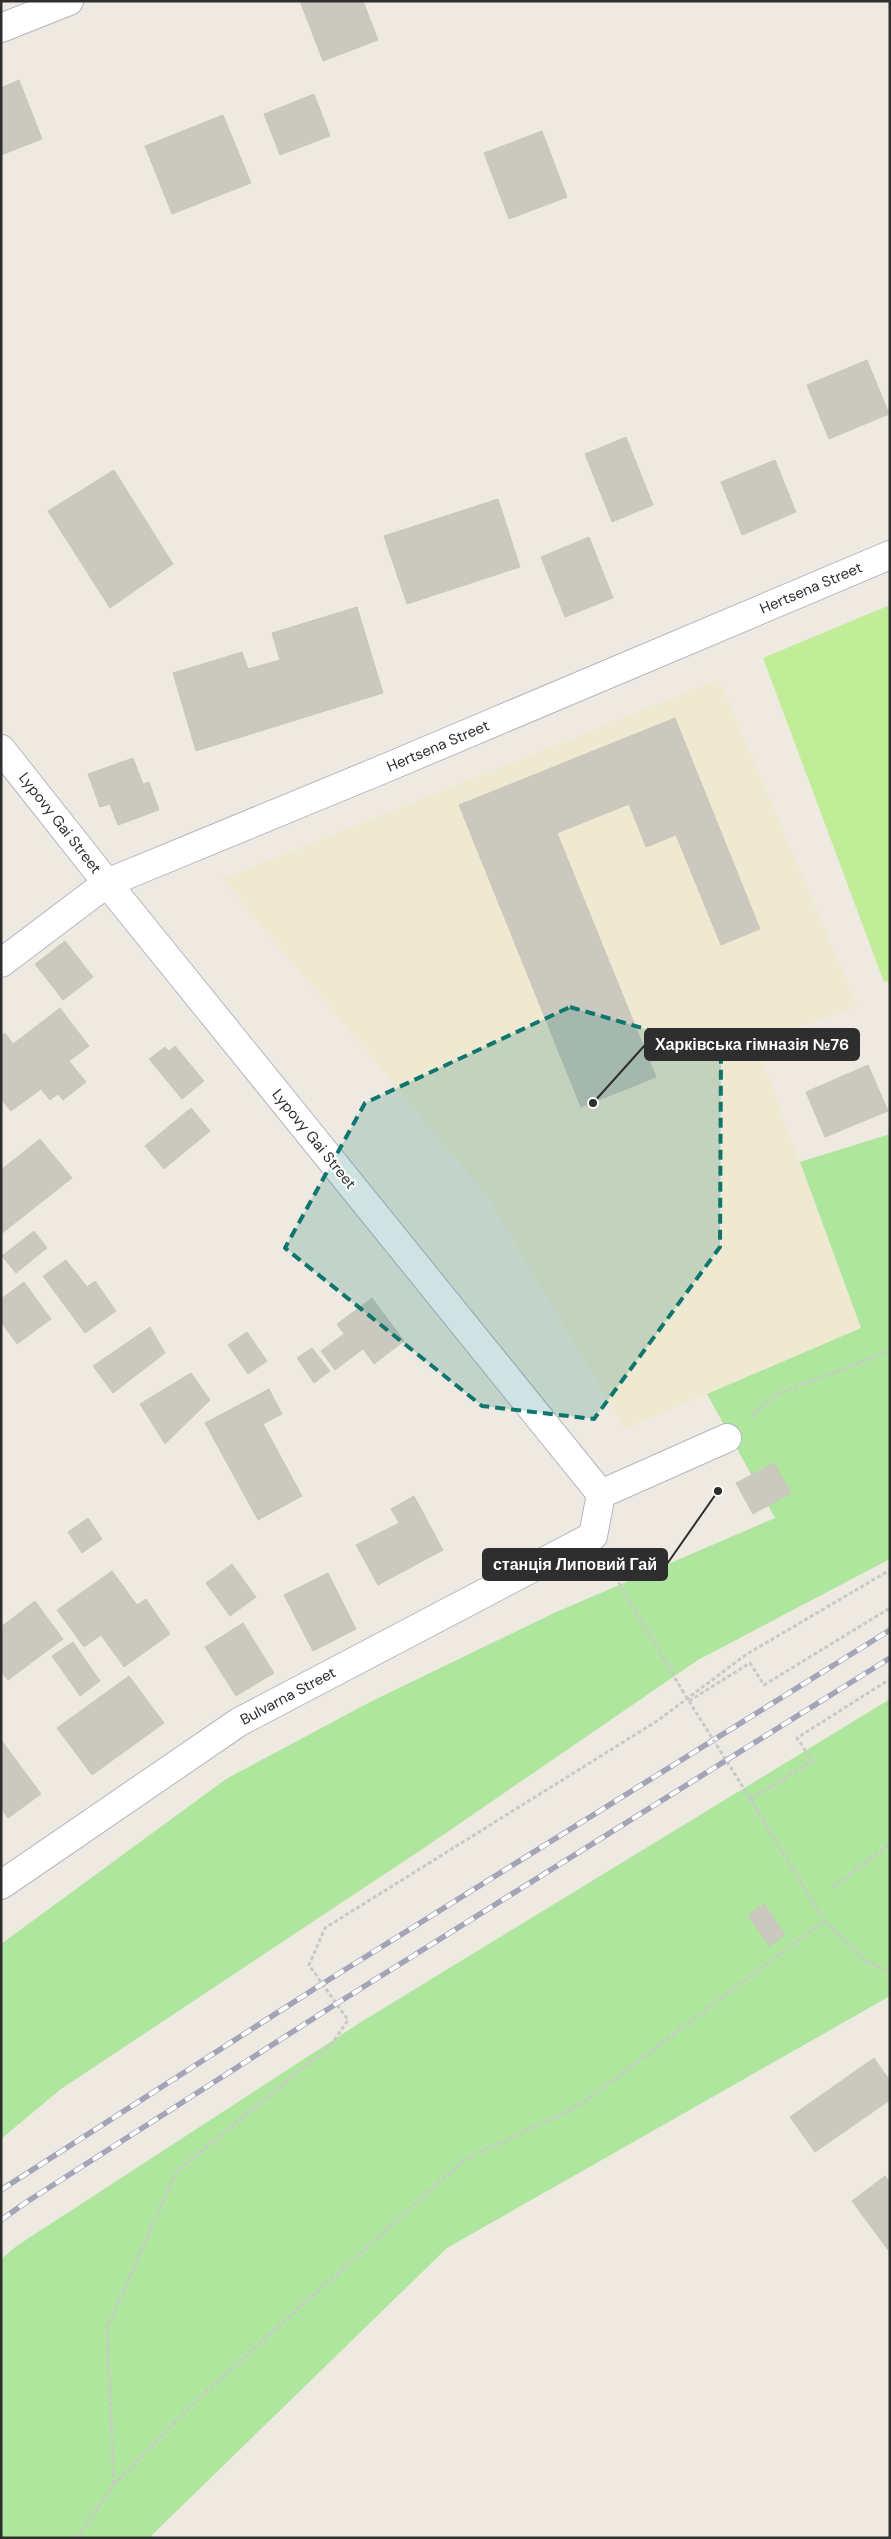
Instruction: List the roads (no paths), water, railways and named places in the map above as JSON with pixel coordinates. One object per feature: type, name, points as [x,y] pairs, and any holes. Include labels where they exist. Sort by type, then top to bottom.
[{"type":"street","points":[[1,28],[69,1]]},
{"type":"street","name":"Hertsena Street","points":[[1,963],[107,883],[381,770],[890,555]]},
{"type":"street","name":"Lypovy Gai Street","points":[[1,749],[107,883],[602,1494]]},
{"type":"street","points":[[602,1494],[727,1438]]},
{"type":"street","name":"Bulvarna Street","points":[[1,1885],[239,1722],[593,1536],[602,1494]]},
{"type":"railway","points":[[1,2190],[322,1984],[890,1630]]},
{"type":"railway","points":[[1,2220],[336,2004],[890,1658]]},
{"type":"place","name":"Харківська гімназія №76","points":[[593,1103]]},
{"type":"place","name":"станція Липовий Гай","points":[[718,1491]]}]
